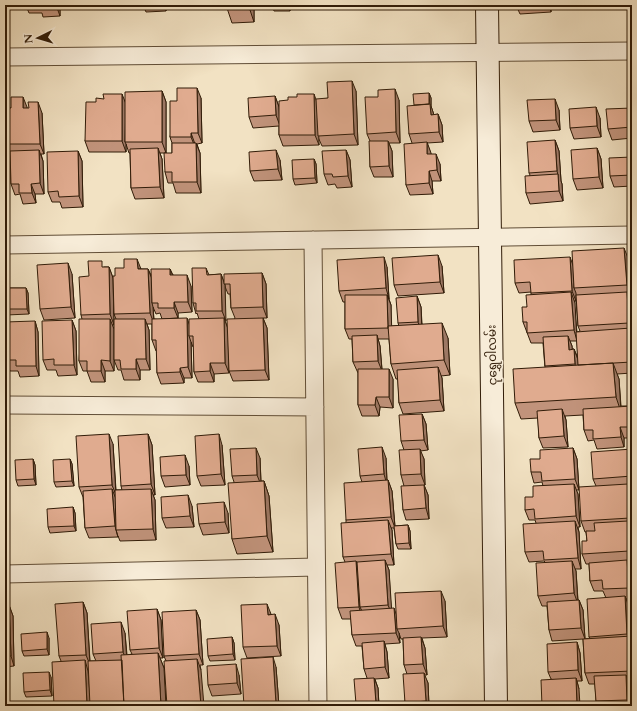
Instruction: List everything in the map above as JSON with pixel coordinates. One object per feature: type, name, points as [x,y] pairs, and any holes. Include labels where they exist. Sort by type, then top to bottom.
[{"type":"street","name":"ငုရွှေဝါလမ်း","points":[[487,5],[496,706]]},
{"type":"street","points":[[5,57],[632,51]]},
{"type":"street","points":[[5,245],[490,236],[632,235]]},
{"type":"street","points":[[313,240],[318,706]]},
{"type":"street","points":[[5,405],[315,407]]},
{"type":"street","points":[[5,574],[316,567]]},
{"type":"building","points":[[227,5],[249,5],[249,7],[227,8]]},
{"type":"building","points":[[352,81],[354,134],[318,136],[316,99],[328,98],[327,82]]},
{"type":"building","points":[[177,88],[197,88],[198,133],[191,133],[191,137],[170,137],[170,101],[177,101]]},
{"type":"building","points":[[395,89],[396,132],[367,134],[365,97],[378,97],[378,90]]},
{"type":"building","points":[[162,91],[162,142],[125,142],[125,92]]},
{"type":"building","points":[[429,93],[429,104],[414,105],[413,94]]},
{"type":"building","points":[[103,94],[122,94],[122,141],[85,141],[86,102],[96,102],[96,98],[104,99]]},
{"type":"building","points":[[297,94],[314,94],[315,135],[279,135],[279,101],[288,100],[288,97],[297,97]]},
{"type":"building","points":[[275,96],[276,115],[249,117],[248,98]]},
{"type":"building","points":[[11,97],[23,97],[23,108],[29,108],[28,102],[38,102],[40,144],[5,144],[5,108],[11,108]]},
{"type":"building","points":[[555,99],[556,120],[529,121],[527,100]]},
{"type":"building","points":[[430,104],[431,115],[438,114],[439,132],[409,134],[407,106]]},
{"type":"building","points":[[596,107],[597,126],[570,128],[569,109]]},
{"type":"building","points":[[632,108],[632,127],[608,129],[606,109]]},
{"type":"building","points":[[555,140],[557,171],[529,173],[527,142]]},
{"type":"building","points":[[369,141],[388,141],[389,166],[370,167]]},
{"type":"building","points":[[427,142],[427,154],[436,154],[437,170],[429,171],[429,183],[406,185],[404,144]]},
{"type":"building","points":[[172,143],[196,143],[197,182],[172,182],[172,172],[165,172],[164,153],[172,153]]},
{"type":"building","points":[[158,148],[160,187],[131,188],[130,149]]},
{"type":"building","points":[[597,148],[599,177],[573,179],[571,150]]},
{"type":"building","points":[[39,150],[40,183],[31,184],[32,193],[19,193],[19,184],[11,184],[10,151]]},
{"type":"building","points":[[276,150],[278,169],[250,171],[249,152]]},
{"type":"building","points":[[346,150],[348,176],[333,177],[332,174],[324,174],[322,151]]},
{"type":"building","points":[[78,151],[79,196],[59,197],[58,191],[48,192],[47,152]]},
{"type":"building","points":[[632,157],[632,175],[610,176],[609,158]]},
{"type":"building","points":[[314,159],[315,178],[293,179],[292,160]]},
{"type":"building","points":[[558,174],[559,191],[526,193],[525,176]]},
{"type":"building","points":[[624,248],[627,285],[574,288],[572,251]]},
{"type":"building","points":[[438,255],[440,282],[394,285],[392,258]]},
{"type":"building","points":[[384,257],[386,288],[339,291],[337,260]]},
{"type":"building","points":[[570,257],[572,291],[531,293],[530,282],[515,283],[514,260]]},
{"type":"building","points":[[124,259],[137,259],[138,269],[148,269],[150,313],[114,314],[113,276],[115,276],[115,268],[124,268]]},
{"type":"building","points":[[88,261],[102,261],[102,267],[109,267],[110,314],[81,315],[79,277],[89,276]]},
{"type":"building","points":[[68,263],[71,307],[40,309],[37,265]]},
{"type":"building","points":[[192,268],[206,268],[207,275],[221,274],[222,311],[196,311],[196,303],[193,303]]},
{"type":"building","points":[[151,269],[170,269],[170,275],[187,275],[188,302],[174,302],[174,308],[158,308],[158,303],[152,303]]},
{"type":"building","points":[[262,273],[263,307],[231,308],[230,284],[224,284],[224,274]]},
{"type":"building","points":[[5,288],[26,288],[27,309],[5,309]]},
{"type":"building","points":[[571,292],[574,330],[527,333],[527,322],[523,322],[522,307],[527,307],[526,295]]},
{"type":"building","points":[[627,292],[629,323],[578,326],[576,295]]},
{"type":"building","points":[[345,295],[387,295],[388,328],[345,329]]},
{"type":"building","points":[[417,296],[418,322],[398,323],[396,298]]},
{"type":"building","points":[[187,318],[188,367],[180,368],[180,372],[157,373],[156,340],[152,340],[152,319]]},
{"type":"building","points":[[224,318],[225,363],[210,363],[210,371],[194,372],[193,336],[189,336],[189,319]]},
{"type":"building","points":[[263,318],[265,370],[229,371],[227,319]]},
{"type":"building","points":[[79,319],[110,319],[110,361],[101,360],[101,371],[87,371],[87,361],[79,361]]},
{"type":"building","points":[[114,319],[145,319],[146,359],[136,359],[136,369],[121,369],[120,360],[114,360]]},
{"type":"building","points":[[72,320],[74,365],[54,365],[54,359],[43,360],[42,321]]},
{"type":"building","points":[[35,321],[36,366],[16,366],[16,360],[6,360],[5,322]]},
{"type":"building","points":[[442,323],[444,360],[391,364],[388,326]]},
{"type":"building","points":[[631,328],[632,362],[578,365],[576,332]]},
{"type":"building","points":[[377,335],[378,361],[353,362],[352,336]]},
{"type":"building","points":[[568,336],[569,350],[574,349],[575,364],[545,366],[543,337]]},
{"type":"building","points":[[613,363],[616,397],[515,403],[513,369]]},
{"type":"building","points":[[438,367],[440,400],[399,403],[397,370]]},
{"type":"building","points":[[358,369],[389,369],[389,397],[376,397],[375,405],[358,405]]},
{"type":"building","points":[[632,406],[632,427],[620,427],[621,437],[593,439],[593,430],[584,430],[583,409]]},
{"type":"building","points":[[562,409],[564,436],[539,438],[537,411]]},
{"type":"building","points":[[422,414],[424,440],[401,441],[399,415]]},
{"type":"building","points":[[109,434],[112,485],[79,487],[76,436]]},
{"type":"building","points":[[148,434],[151,484],[121,486],[118,436]]},
{"type":"building","points":[[219,434],[221,474],[197,476],[195,436]]},
{"type":"building","points":[[382,447],[384,474],[360,476],[358,449]]},
{"type":"building","points":[[256,448],[257,475],[232,476],[230,449]]},
{"type":"building","points":[[573,448],[575,479],[542,481],[541,472],[531,472],[530,459],[540,459],[540,450]]},
{"type":"building","points":[[420,449],[421,474],[401,475],[399,450]]},
{"type":"building","points":[[632,449],[632,476],[593,479],[591,452]]},
{"type":"building","points":[[185,455],[186,475],[161,476],[160,457]]},
{"type":"building","points":[[33,459],[34,479],[16,480],[15,460]]},
{"type":"building","points":[[70,459],[72,481],[54,482],[53,460]]},
{"type":"building","points":[[388,480],[391,517],[346,520],[344,483]]},
{"type":"building","points":[[264,481],[267,536],[232,539],[228,483]]},
{"type":"building","points":[[574,484],[576,516],[535,519],[534,509],[525,510],[525,497],[533,497],[533,486]]},
{"type":"building","points":[[628,484],[630,518],[581,521],[579,487]]},
{"type":"building","points":[[424,485],[426,508],[403,510],[401,486]]},
{"type":"building","points":[[112,489],[115,526],[85,528],[83,491]]},
{"type":"building","points":[[151,489],[153,529],[116,530],[115,490]]},
{"type":"building","points":[[188,495],[190,516],[162,518],[161,497]]},
{"type":"building","points":[[224,502],[225,522],[199,524],[197,504]]},
{"type":"building","points":[[73,507],[74,526],[48,527],[47,509]]},
{"type":"building","points":[[388,520],[391,554],[343,557],[341,523]]},
{"type":"building","points":[[575,521],[578,558],[544,560],[543,551],[525,552],[523,524]]},
{"type":"building","points":[[628,521],[629,551],[582,554],[582,541],[587,541],[586,531],[595,531],[594,523]]},
{"type":"building","points":[[408,525],[409,543],[396,544],[394,526]]},
{"type":"building","points":[[385,560],[388,605],[360,607],[357,562]]},
{"type":"building","points":[[627,560],[629,588],[603,589],[602,580],[590,581],[589,563]]},
{"type":"building","points":[[356,561],[359,607],[338,608],[335,563]]},
{"type":"building","points":[[572,561],[574,593],[538,596],[536,563]]},
{"type":"building","points":[[441,591],[443,626],[397,629],[395,593]]},
{"type":"building","points":[[625,596],[627,634],[589,637],[587,599]]},
{"type":"building","points":[[579,600],[581,628],[549,630],[547,602]]},
{"type":"building","points":[[83,602],[86,655],[59,656],[55,604]]},
{"type":"building","points":[[267,604],[268,615],[275,614],[277,646],[243,647],[241,605]]},
{"type":"building","points":[[5,605],[9,605],[11,656],[5,656]]},
{"type":"building","points":[[394,608],[396,633],[352,635],[350,611]]},
{"type":"building","points":[[157,609],[159,648],[130,650],[127,611]]},
{"type":"building","points":[[196,610],[199,654],[164,656],[162,612]]},
{"type":"building","points":[[121,622],[123,652],[93,654],[91,624]]},
{"type":"building","points":[[47,632],[47,649],[22,651],[21,634]]},
{"type":"building","points":[[632,636],[632,671],[585,673],[583,639]]},
{"type":"building","points":[[232,637],[233,654],[208,656],[207,639]]},
{"type":"building","points":[[421,637],[423,664],[404,665],[403,638]]},
{"type":"building","points":[[384,641],[385,667],[364,669],[362,643]]},
{"type":"building","points":[[577,642],[578,670],[548,672],[547,644]]},
{"type":"building","points":[[158,653],[161,706],[124,706],[121,655]]},
{"type":"building","points":[[273,657],[276,704],[244,706],[241,659]]},
{"type":"building","points":[[197,659],[201,706],[167,706],[164,661]]},
{"type":"building","points":[[85,660],[87,706],[54,706],[52,662]]},
{"type":"building","points":[[122,660],[124,706],[90,706],[88,661]]},
{"type":"building","points":[[236,664],[237,683],[208,685],[207,666]]},
{"type":"building","points":[[49,672],[50,690],[24,692],[23,673]]},
{"type":"building","points":[[424,673],[426,701],[405,703],[403,674]]},
{"type":"building","points":[[626,675],[627,700],[596,701],[594,676]]},
{"type":"building","points":[[374,678],[376,703],[356,704],[354,679]]},
{"type":"building","points":[[576,678],[577,706],[542,706],[541,680]]}]
